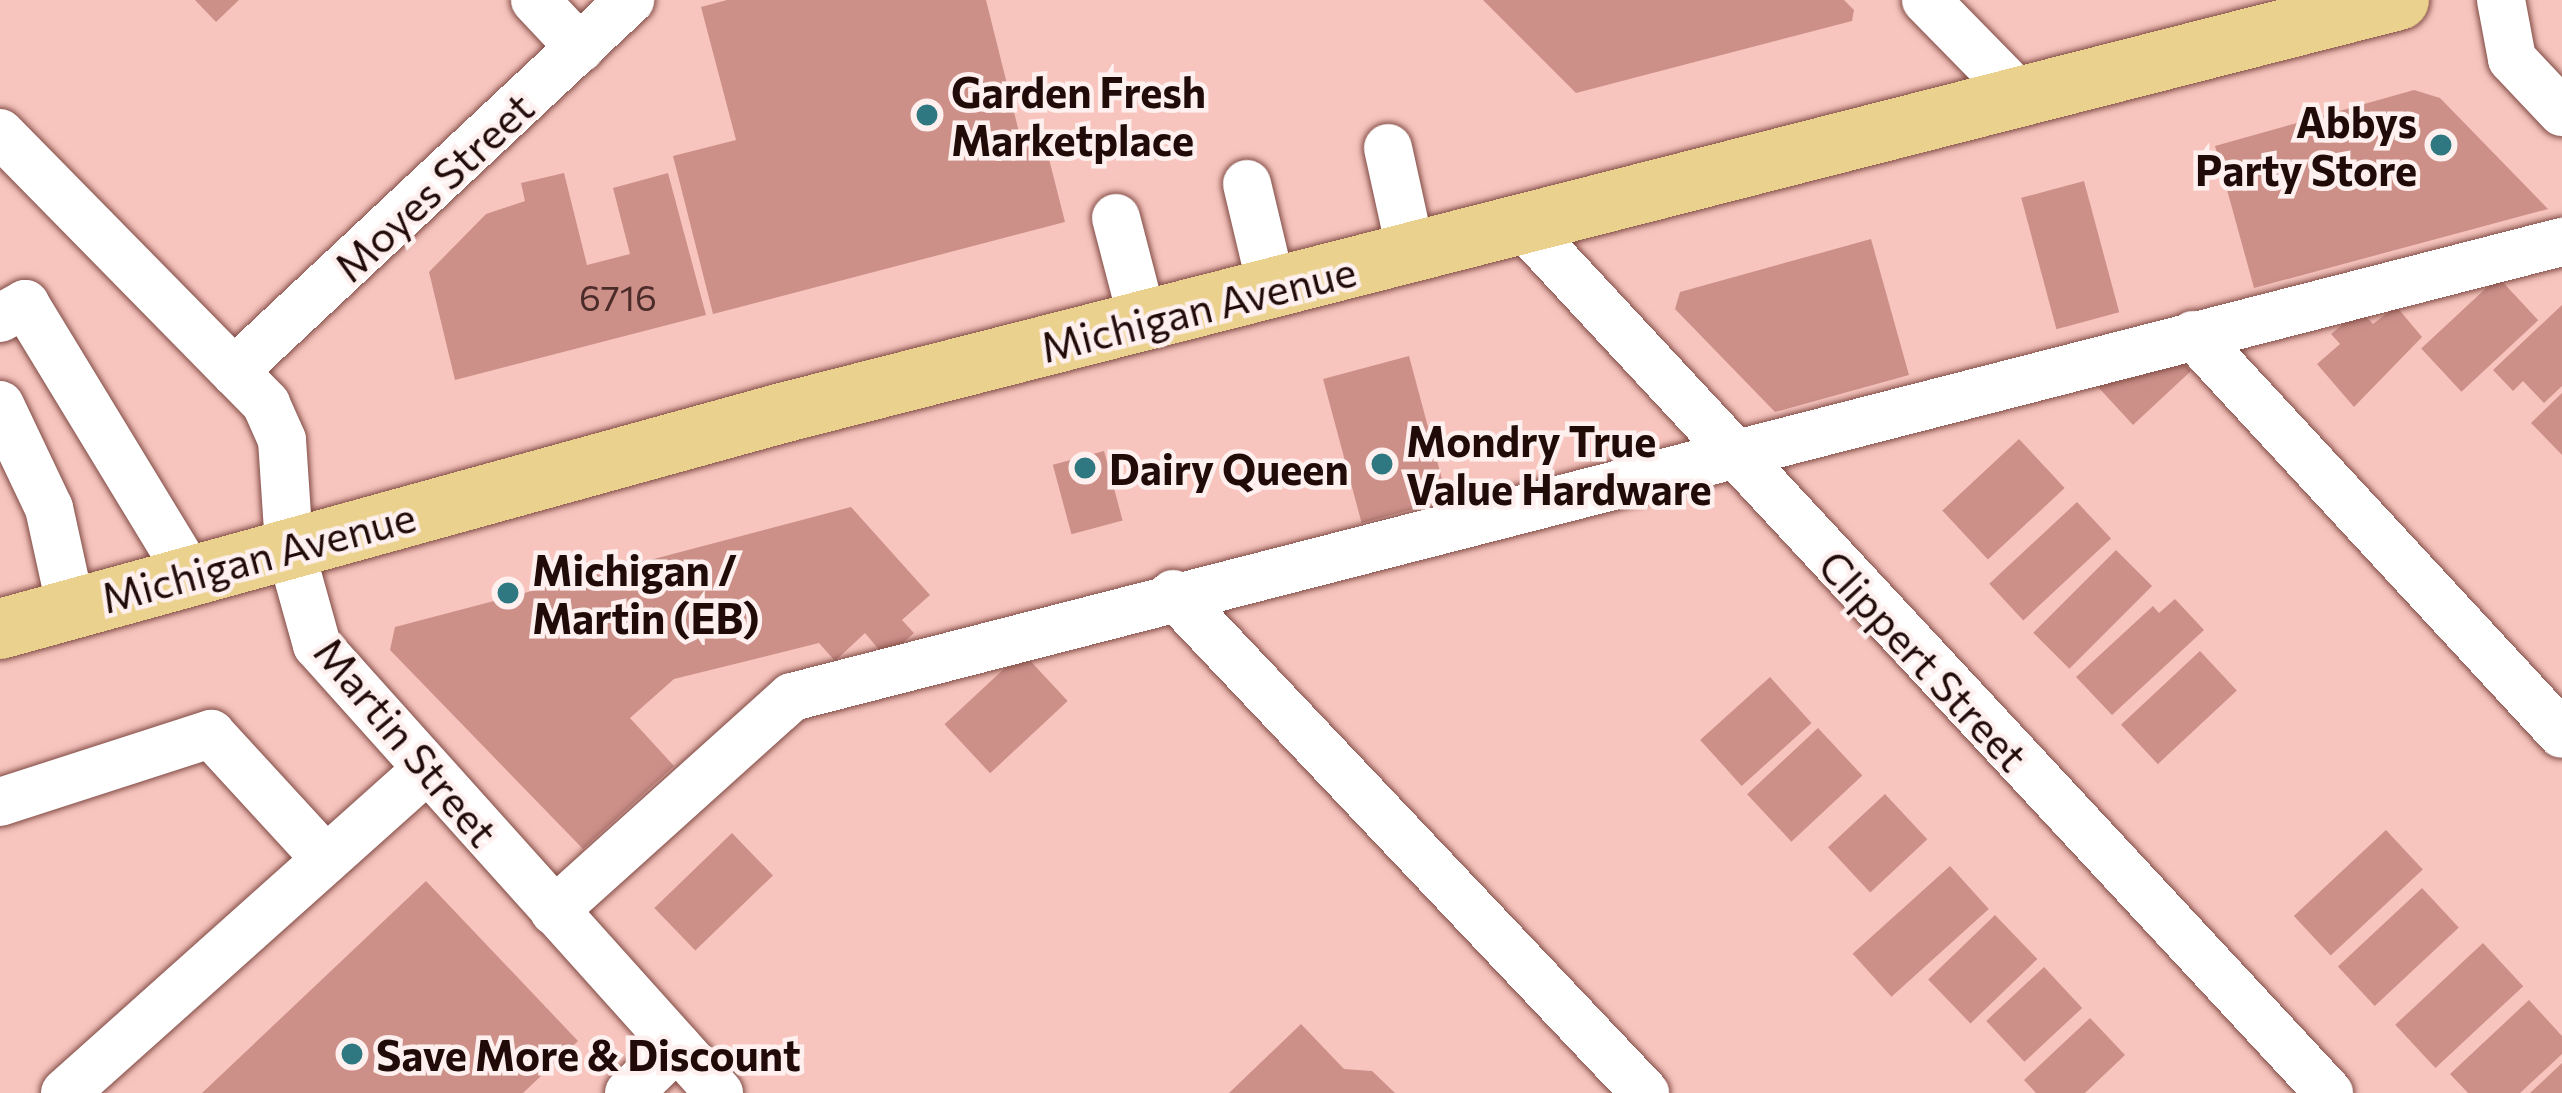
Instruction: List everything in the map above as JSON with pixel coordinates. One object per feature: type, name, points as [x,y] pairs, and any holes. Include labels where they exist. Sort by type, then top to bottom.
[{"type":"main road","name":"Michigan Avenue","points":[[0,629],[289,545],[2399,0]]},
{"type":"street","points":[[535,0],[580,48]]},
{"type":"street","name":"Moyes Street","points":[[234,371],[630,0]]},
{"type":"street","points":[[1926,0],[2022,98]]},
{"type":"street","points":[[2501,0],[2512,59],[2562,112]]},
{"type":"street","name":"Martin Street","points":[[0,133],[266,404],[282,440],[289,545],[317,645],[424,772],[719,1093]]},
{"type":"street","points":[[1388,148],[1412,253]]},
{"type":"street","points":[[1246,184],[1272,289]]},
{"type":"street","points":[[1116,218],[1143,322]]},
{"type":"street","name":"Clippert Street","points":[[1522,224],[2329,1093]]},
{"type":"street","points":[[554,911],[792,697],[1728,451],[2562,242]]},
{"type":"street","points":[[0,318],[25,304],[189,574]]},
{"type":"street","points":[[2193,335],[2562,734]]},
{"type":"street","points":[[0,405],[49,508],[71,608]]},
{"type":"street","points":[[1173,594],[1645,1093]]},
{"type":"street","points":[[0,802],[211,734],[326,859]]},
{"type":"street","points":[[65,1093],[424,772]]},
{"type":"street","points":[[629,1093],[677,1046]]},
{"type":"building","points":[[195,0],[239,0],[216,22]]},
{"type":"building","points":[[727,0],[986,0],[1023,148],[1045,143],[1065,222],[713,314],[673,156],[736,140],[701,7]]},
{"type":"building","points":[[1483,0],[1844,0],[1854,10],[1852,21],[1576,93]]},
{"type":"building","points":[[2414,90],[2440,98],[2548,209],[2254,288],[2215,146]]},
{"type":"building","points":[[564,173],[587,265],[630,254],[613,188],[668,173],[706,315],[455,380],[429,272],[486,214],[525,201],[521,183]]},
{"type":"building","points":[[2084,181],[2119,312],[2056,329],[2021,198]]},
{"type":"building","points":[[1871,239],[1909,375],[1775,412],[1675,309],[1680,292]]},
{"type":"building","points":[[2498,277],[2538,320],[2461,392],[2421,349]]},
{"type":"building","points":[[2562,305],[2562,386],[2544,403],[2523,381],[2513,391],[2493,370]]},
{"type":"building","points":[[2396,306],[2422,337],[2354,407],[2317,364],[2340,344],[2331,334],[2360,310],[2373,324]]},
{"type":"building","points":[[2171,350],[2191,371],[2133,425],[2087,375]]},
{"type":"building","points":[[1409,356],[1448,500],[1362,523],[1323,379]]},
{"type":"building","points":[[2562,393],[2562,455],[2531,423]]},
{"type":"building","points":[[2019,439],[2065,488],[1988,560],[1942,511]]},
{"type":"building","points":[[1104,451],[1123,521],[1071,534],[1053,465]]},
{"type":"building","points":[[2077,502],[2111,539],[2023,620],[1989,584]]},
{"type":"building","points":[[851,507],[930,595],[902,620],[914,633],[886,658],[865,633],[835,661],[819,643],[674,679],[630,718],[674,766],[583,849],[390,650],[395,627]]},
{"type":"building","points":[[2116,550],[2152,586],[2069,669],[2033,633]]},
{"type":"building","points":[[2175,599],[2204,630],[2112,715],[2076,677],[2153,606],[2159,613]]},
{"type":"building","points":[[2200,651],[2237,690],[2158,764],[2121,725]]},
{"type":"building","points":[[1022,652],[1068,701],[990,773],[944,724]]},
{"type":"building","points":[[1770,677],[1811,723],[1742,786],[1700,740]]},
{"type":"building","points":[[1818,728],[1862,776],[1791,842],[1747,794]]},
{"type":"building","points":[[1885,794],[1927,839],[1870,893],[1828,847]]},
{"type":"building","points":[[2386,830],[2423,869],[2331,955],[2294,916]]},
{"type":"building","points":[[732,833],[773,875],[695,950],[654,908]]},
{"type":"building","points":[[1950,866],[1989,909],[1891,997],[1853,954]]},
{"type":"building","points":[[426,881],[578,1041],[523,1093],[202,1093]]},
{"type":"building","points":[[2422,888],[2459,927],[2375,1006],[2338,966]]},
{"type":"building","points":[[1995,915],[2037,959],[1970,1023],[1928,980]]},
{"type":"building","points":[[2483,943],[2523,986],[2435,1068],[2395,1025]]},
{"type":"building","points":[[2044,967],[2082,1008],[2024,1062],[1986,1021]]},
{"type":"building","points":[[2529,1000],[2562,1036],[2562,1054],[2520,1093],[2468,1093],[2450,1074]]},
{"type":"building","points":[[2090,1018],[2125,1055],[2085,1093],[2036,1093],[2024,1080]]},
{"type":"building","points":[[1301,1024],[1344,1069],[1372,1071],[1395,1093],[1229,1093]]},
{"type":"building","points":[[2562,1063],[2562,1093],[2530,1093]]},
{"type":"place","name":"Garden Fresh Marketplace","points":[[927,115]]},
{"type":"place","name":"Abbys Party Store","points":[[2441,145]]},
{"type":"place","name":"Mondry True Value Hardware","points":[[1382,464]]},
{"type":"place","name":"Dairy Queen","points":[[1085,468]]},
{"type":"place","name":"Michigan / Martin (EB)","points":[[508,593]]},
{"type":"place","name":"Save More & Discount","points":[[352,1054]]}]
